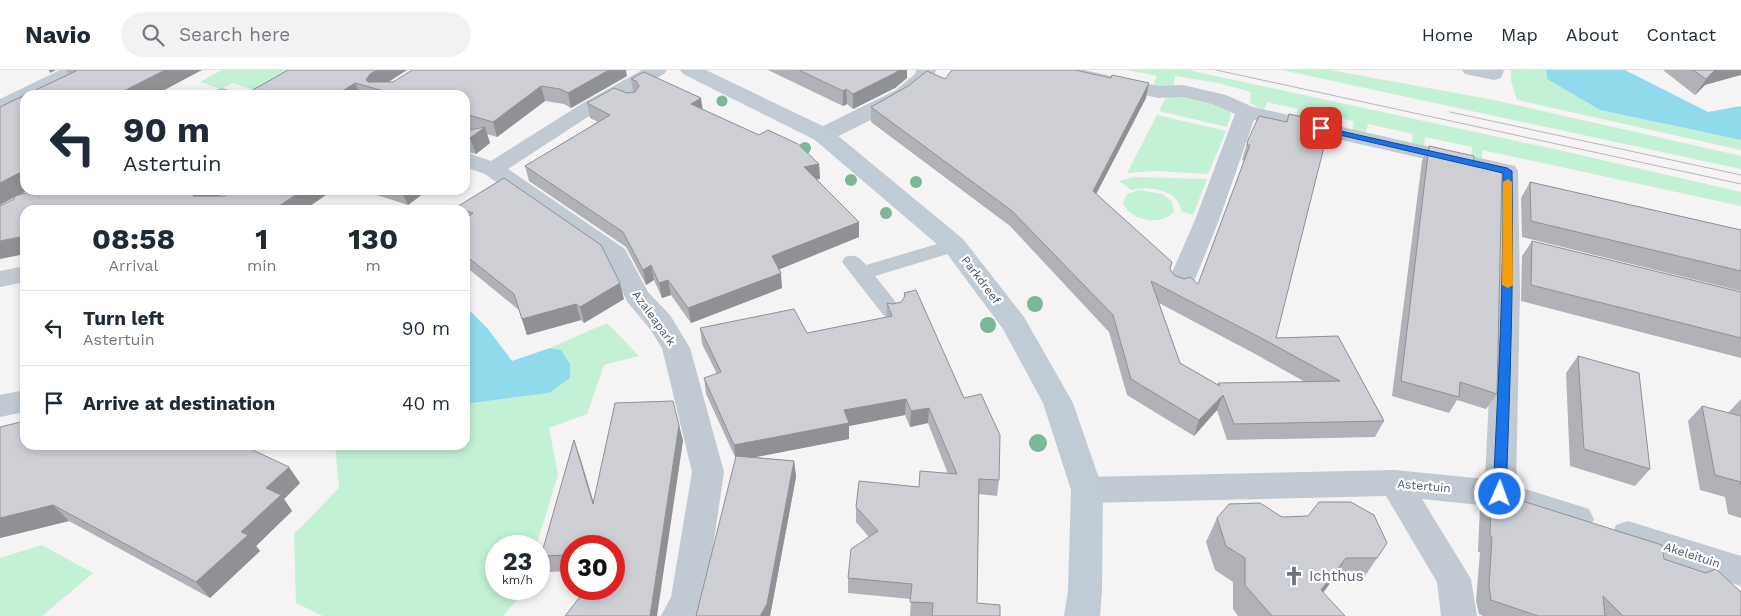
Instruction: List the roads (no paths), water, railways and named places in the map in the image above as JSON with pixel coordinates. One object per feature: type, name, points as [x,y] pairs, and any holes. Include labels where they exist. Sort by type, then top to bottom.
[{"type":"street","points":[[35,90],[76,70]]},
{"type":"street","points":[[493,169],[625,97],[657,70]]},
{"type":"street","name":"Parkdreef","points":[[690,70],[823,135],[954,245],[1014,324],[1058,403],[1087,490],[1085,591],[1082,616]]},
{"type":"street","points":[[823,135],[904,94],[925,76],[926,70]]},
{"type":"street","points":[[1056,70],[1158,92],[1183,91],[1219,99],[1246,112],[1507,171],[1518,245],[1500,494]]},
{"type":"street","points":[[1472,70],[1494,72]]},
{"type":"street","points":[[0,90],[19,98]]},
{"type":"street","points":[[0,107],[19,98]]},
{"type":"street","points":[[1180,284],[1207,220],[1246,112]]},
{"type":"street","name":"Azaleapark","points":[[470,161],[493,169],[616,256],[637,297],[660,322],[676,348],[708,472],[688,601],[679,616]]},
{"type":"street","points":[[0,279],[20,275]]},
{"type":"street","points":[[0,406],[20,402]]},
{"type":"street","points":[[1395,484],[1454,579],[1459,616]]},
{"type":"street","name":"Astertuin","points":[[1087,490],[1395,484],[1500,494]]},
{"type":"street","name":"Akeleituin","points":[[1500,494],[1741,571]]},
{"type":"lane","points":[[892,310],[857,267],[954,245]]},
{"type":"water","points":[[1546,70],[1625,70],[1708,112],[1741,106],[1741,140],[1600,110],[1547,79]]},
{"type":"water","points":[[470,311],[488,329],[512,361],[550,348],[561,350],[570,364],[570,378],[549,393],[470,403]]},
{"type":"tram line","points":[[1216,70],[1741,184]]},
{"type":"tram line","points":[[1450,112],[1741,175]]},
{"type":"place","name":"Ichthus","points":[[1294,576]]}]
